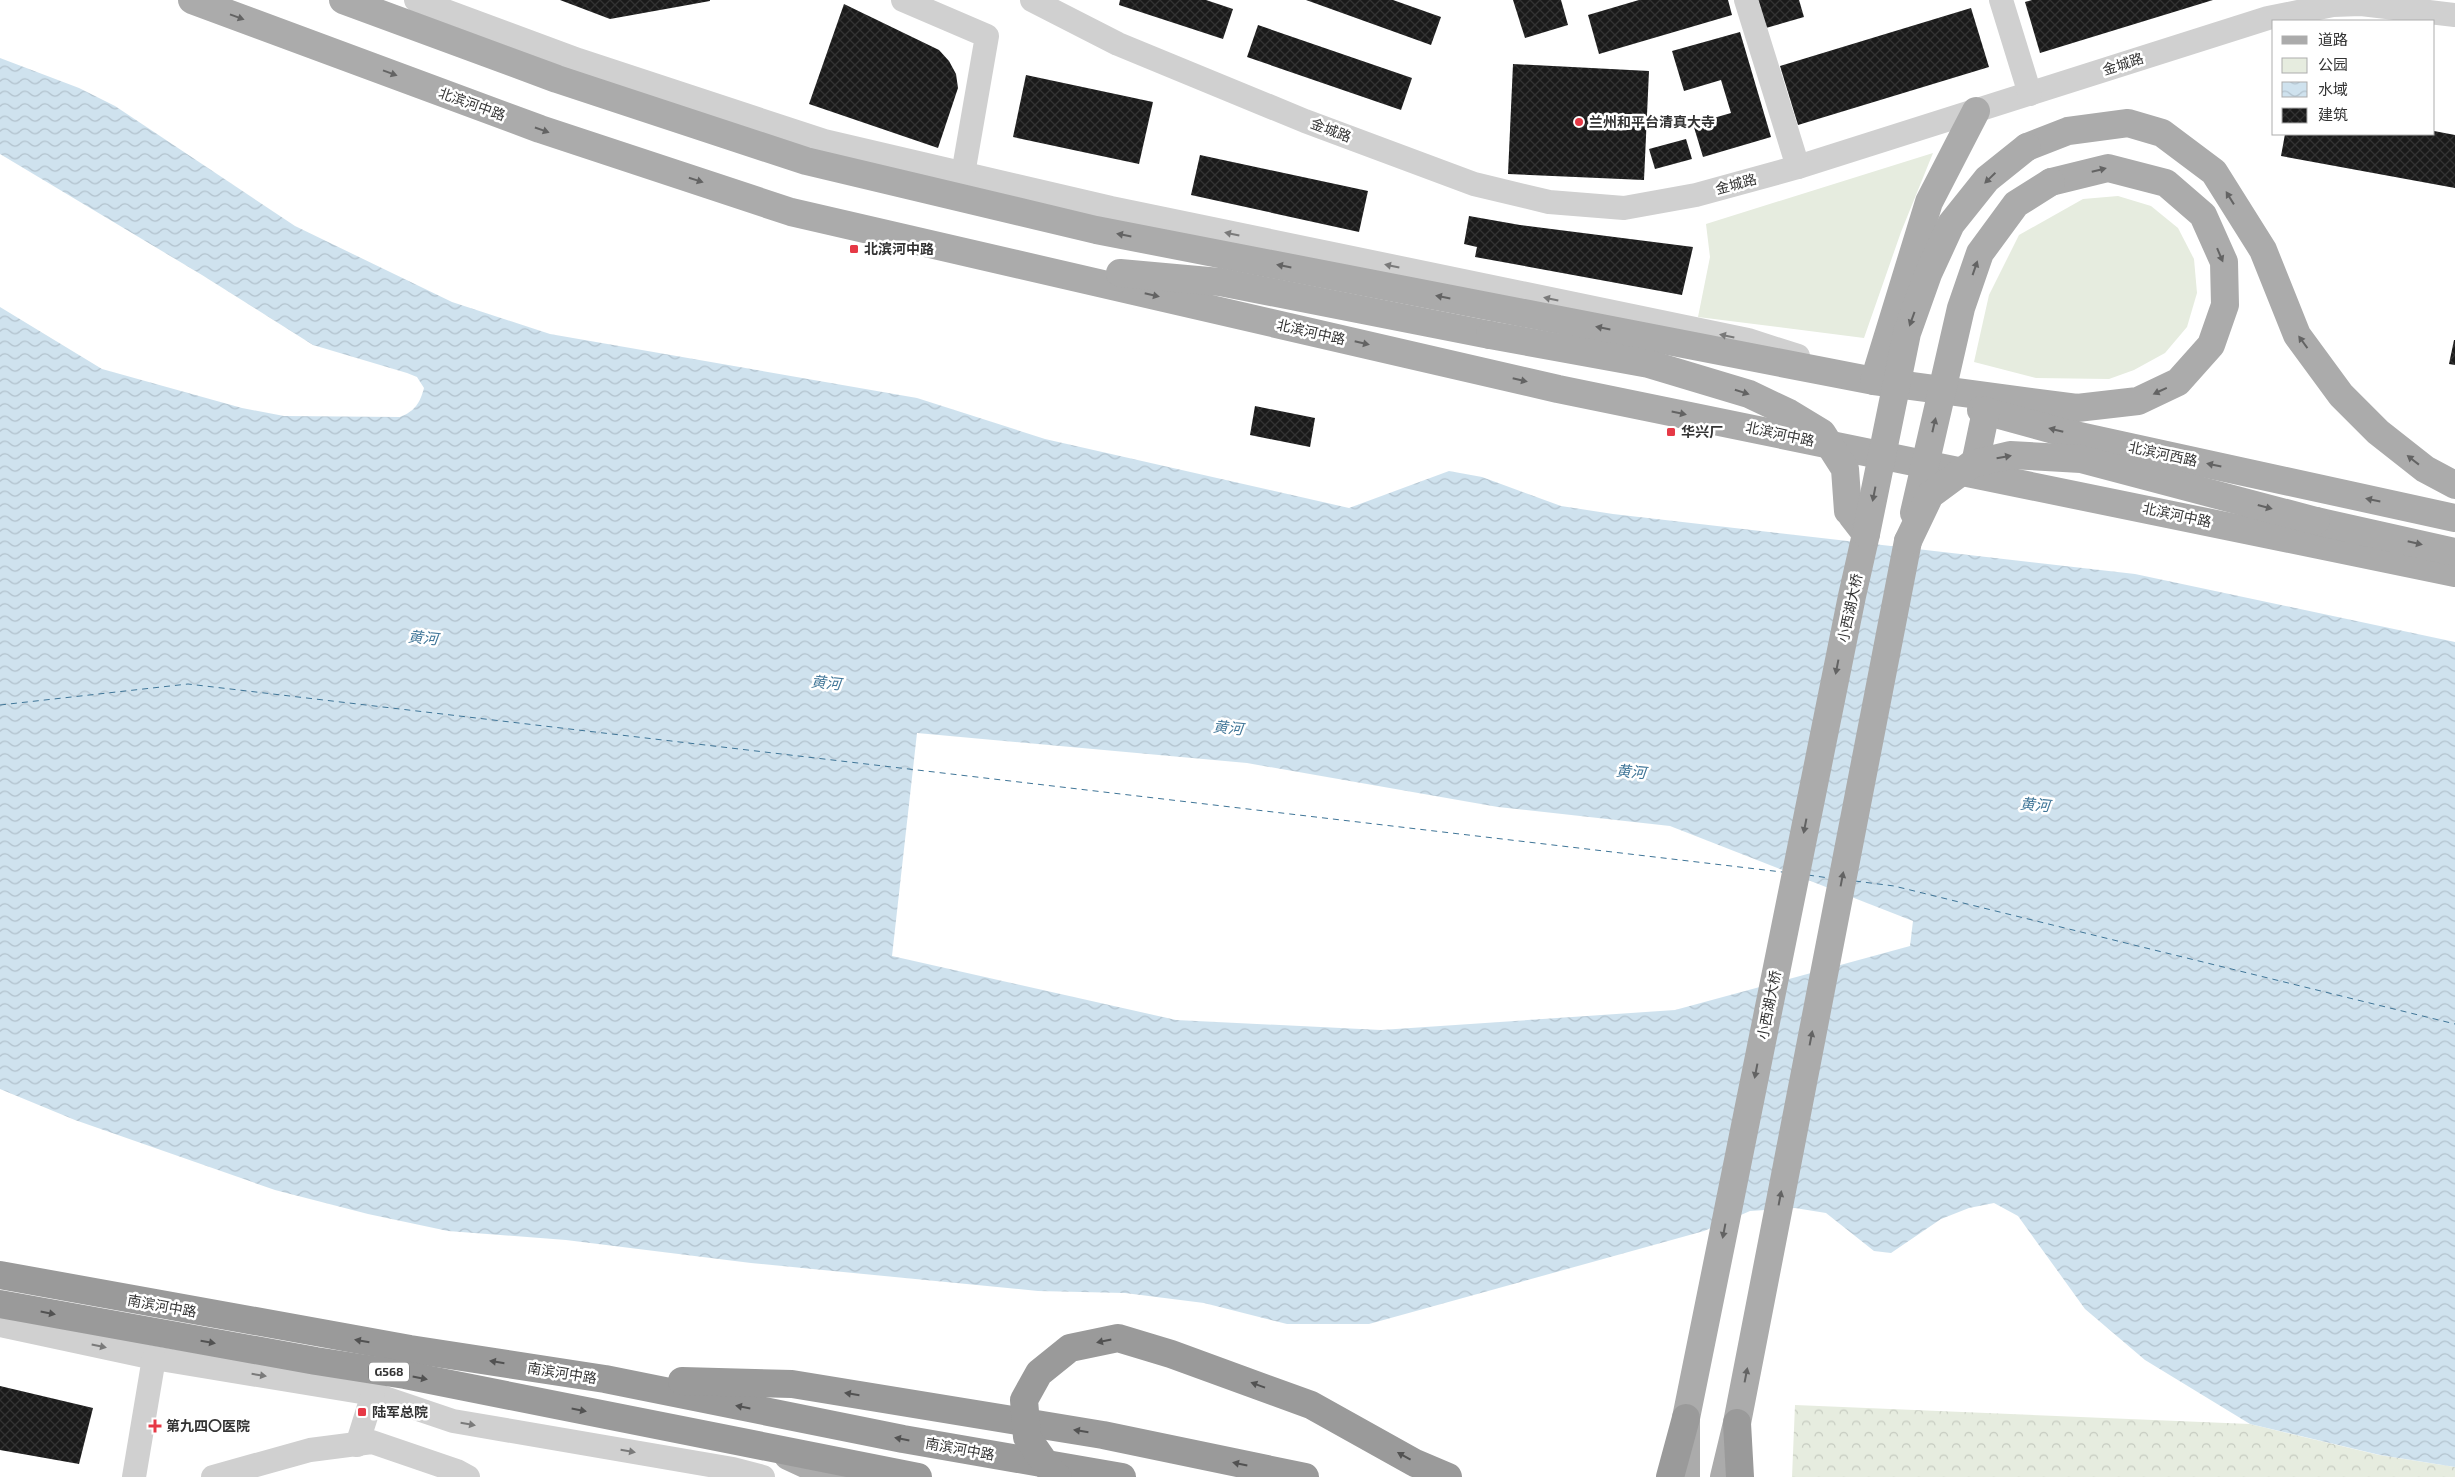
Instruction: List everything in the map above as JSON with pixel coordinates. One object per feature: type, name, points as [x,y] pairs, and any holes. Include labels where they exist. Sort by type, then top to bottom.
[{"type":"highway","name":"南滨河中路","points":[[0,1275],[400,1347],[605,1379],[903,1439],[1122,1477]]},
{"type":"highway","name":"南滨河中路","points":[[0,1304],[316,1362],[405,1375],[918,1477]]},
{"type":"highway","points":[[1058,1477],[1052,1473],[1027,1437],[1024,1400],[1039,1373],[1070,1348],[1118,1338],[1170,1354],[1311,1405],[1415,1463],[1448,1477]]},
{"type":"highway","points":[[605,1379],[792,1384],[1103,1435],[1305,1477]]},
{"type":"highway","points":[[1670,1477],[1686,1418]]},
{"type":"highway","points":[[1737,1423],[1740,1477]]},
{"type":"main road","name":"北滨河中路","points":[[192,0],[540,129],[792,212],[1558,389],[2455,573]]},
{"type":"main road","points":[[343,0],[557,79],[806,161],[1105,232],[1874,381],[2077,408],[2138,400],[2178,382],[2211,345],[2224,305],[2224,262],[2203,215],[2166,183],[2108,168],[2051,182],[2016,204],[1980,253],[1961,308],[1908,541],[1737,1423],[1724,1477]]},
{"type":"main road","points":[[1874,381],[1929,202],[1976,111]]},
{"type":"main road","name":"小西湖大桥","points":[[1686,1477],[1686,1418],[1907,332],[1928,274],[1951,224],[1988,179],[2027,147],[2068,131],[2128,124],[2162,133],[2214,172],[2263,250],[2297,334],[2341,395],[2378,432],[2425,469],[2455,485]]},
{"type":"main road","points":[[1019,264],[1220,282],[1649,364],[1748,394],[1822,433],[1845,469],[1848,511],[1866,534]]},
{"type":"main road","name":"北滨河西路","points":[[1874,381],[2061,432],[2455,518]]},
{"type":"main road","points":[[1973,473],[1986,411]]},
{"type":"main road","points":[[1908,541],[1930,495],[1972,464],[2010,455],[2081,459],[2316,521],[2455,552]]},
{"type":"main road","points":[[775,1450],[833,1477]]},
{"type":"street","points":[[416,0],[578,60],[814,138],[1111,208],[1748,340],[1874,381]]},
{"type":"street","points":[[903,0],[987,36],[963,174]]},
{"type":"street","name":"金城路","points":[[1032,0],[1118,44],[1278,110],[1474,184],[1512,195],[1549,202],[1624,208],[1696,195],[1798,168],[2268,18],[2333,5],[2396,7],[2455,15]]},
{"type":"street","points":[[1746,0],[1798,168]]},
{"type":"street","points":[[2001,0],[2030,94]]},
{"type":"street","points":[[0,1325],[154,1358],[373,1394],[453,1421],[763,1477]]},
{"type":"street","points":[[134,1477],[154,1358]]},
{"type":"street","points":[[357,1445],[373,1394]]},
{"type":"street","points":[[213,1477],[310,1450],[372,1442],[457,1471],[468,1477]]},
{"type":"green space","points":[[1933,153],[1901,232],[1864,338],[1698,317],[1710,257],[1706,224]]},
{"type":"green space","points":[[2118,196],[2151,206],[2178,228],[2194,259],[2197,293],[2187,327],[2165,353],[2134,370],[2109,379],[2036,378],[1974,362],[1989,295],[2019,235],[2083,199]]},
{"type":"green space","points":[[1795,1405],[2250,1424],[2379,1455],[2455,1467],[2455,1477],[1792,1477]]},
{"type":"water","name":"黄河","points":[[0,58],[79,88],[115,106],[295,226],[452,302],[550,334],[917,398],[1045,439],[1349,508],[1449,471],[1482,477],[1561,506],[1613,514],[2135,574],[2455,642],[2455,1467],[2380,1455],[2250,1424],[2145,1360],[2085,1309],[2018,1216],[1994,1203],[1969,1208],[1941,1219],[1891,1253],[1874,1251],[1826,1213],[1795,1208],[1750,1211],[1704,1231],[1369,1324],[1287,1324],[1204,1303],[1125,1293],[1038,1291],[751,1263],[566,1240],[448,1231],[368,1214],[275,1190],[75,1120],[0,1089],[0,307],[102,369],[242,408],[284,416],[400,417],[410,412],[416,406],[424,388],[417,377],[407,373],[313,345],[202,275],[0,154]],"holes":[[[917,733],[1247,763],[1498,807],[1670,826],[1913,921],[1910,946],[1675,1010],[1381,1030],[1176,1020],[892,956]]]},
{"type":"building","points":[[560,0],[710,0],[710,1],[610,19]]},
{"type":"building","points":[[1120,0],[1206,0],[1233,9],[1223,39],[1119,5]]},
{"type":"building","points":[[1306,0],[1393,0],[1441,17],[1431,45]]},
{"type":"building","points":[[1513,0],[1561,0],[1568,25],[1525,38]]},
{"type":"building","points":[[1639,0],[1728,0],[1732,15],[1599,54],[1588,15]]},
{"type":"building","points":[[1758,0],[1799,0],[1804,17],[1766,28]]},
{"type":"building","points":[[2032,0],[2213,0],[2040,53],[2025,2]]},
{"type":"building","points":[[844,4],[939,50],[949,61],[956,74],[958,88],[938,148],[809,104]]},
{"type":"building","points":[[1971,8],[1989,67],[1798,125],[1780,66]]},
{"type":"building","points":[[1258,25],[1412,78],[1401,110],[1247,57]]},
{"type":"building","points":[[1740,32],[1771,137],[1703,157],[1693,124],[1731,113],[1721,80],[1684,91],[1672,51]]},
{"type":"building","name":"兰州和平台清真大寺","points":[[1513,64],[1649,71],[1644,180],[1508,174]]},
{"type":"building","points":[[1026,75],[1153,102],[1139,164],[1013,137]]},
{"type":"building","points":[[2435,131],[2455,135],[2455,188],[2281,156],[2285,135],[2435,135]]},
{"type":"building","points":[[1686,139],[1692,159],[1655,169],[1649,149]]},
{"type":"building","points":[[1200,155],[1368,191],[1359,232],[1191,195]]},
{"type":"building","points":[[1469,216],[1520,225],[1693,247],[1682,295],[1475,257],[1477,247],[1464,244]]},
{"type":"building","points":[[2455,340],[2455,365],[2449,364]]},
{"type":"building","points":[[1255,406],[1315,418],[1310,447],[1250,435]]},
{"type":"building","points":[[0,1386],[93,1408],[79,1464],[0,1450]]},
{"type":"ferry route","points":[[0,705],[188,684],[1782,872]]},
{"type":"ferry route","points":[[1808,875],[1829,878]]},
{"type":"ferry route","points":[[1855,881],[1894,886],[2455,1024]]},
{"type":"place","name":"兰州和平台清真大寺","points":[[1579,122]]},
{"type":"place","name":"北滨河中路","points":[[854,249]]},
{"type":"place","name":"华兴厂","points":[[1671,432]]},
{"type":"place","name":"陆军总院","points":[[362,1412]]},
{"type":"place","name":"第九四〇医院","points":[[155,1426]]}]
